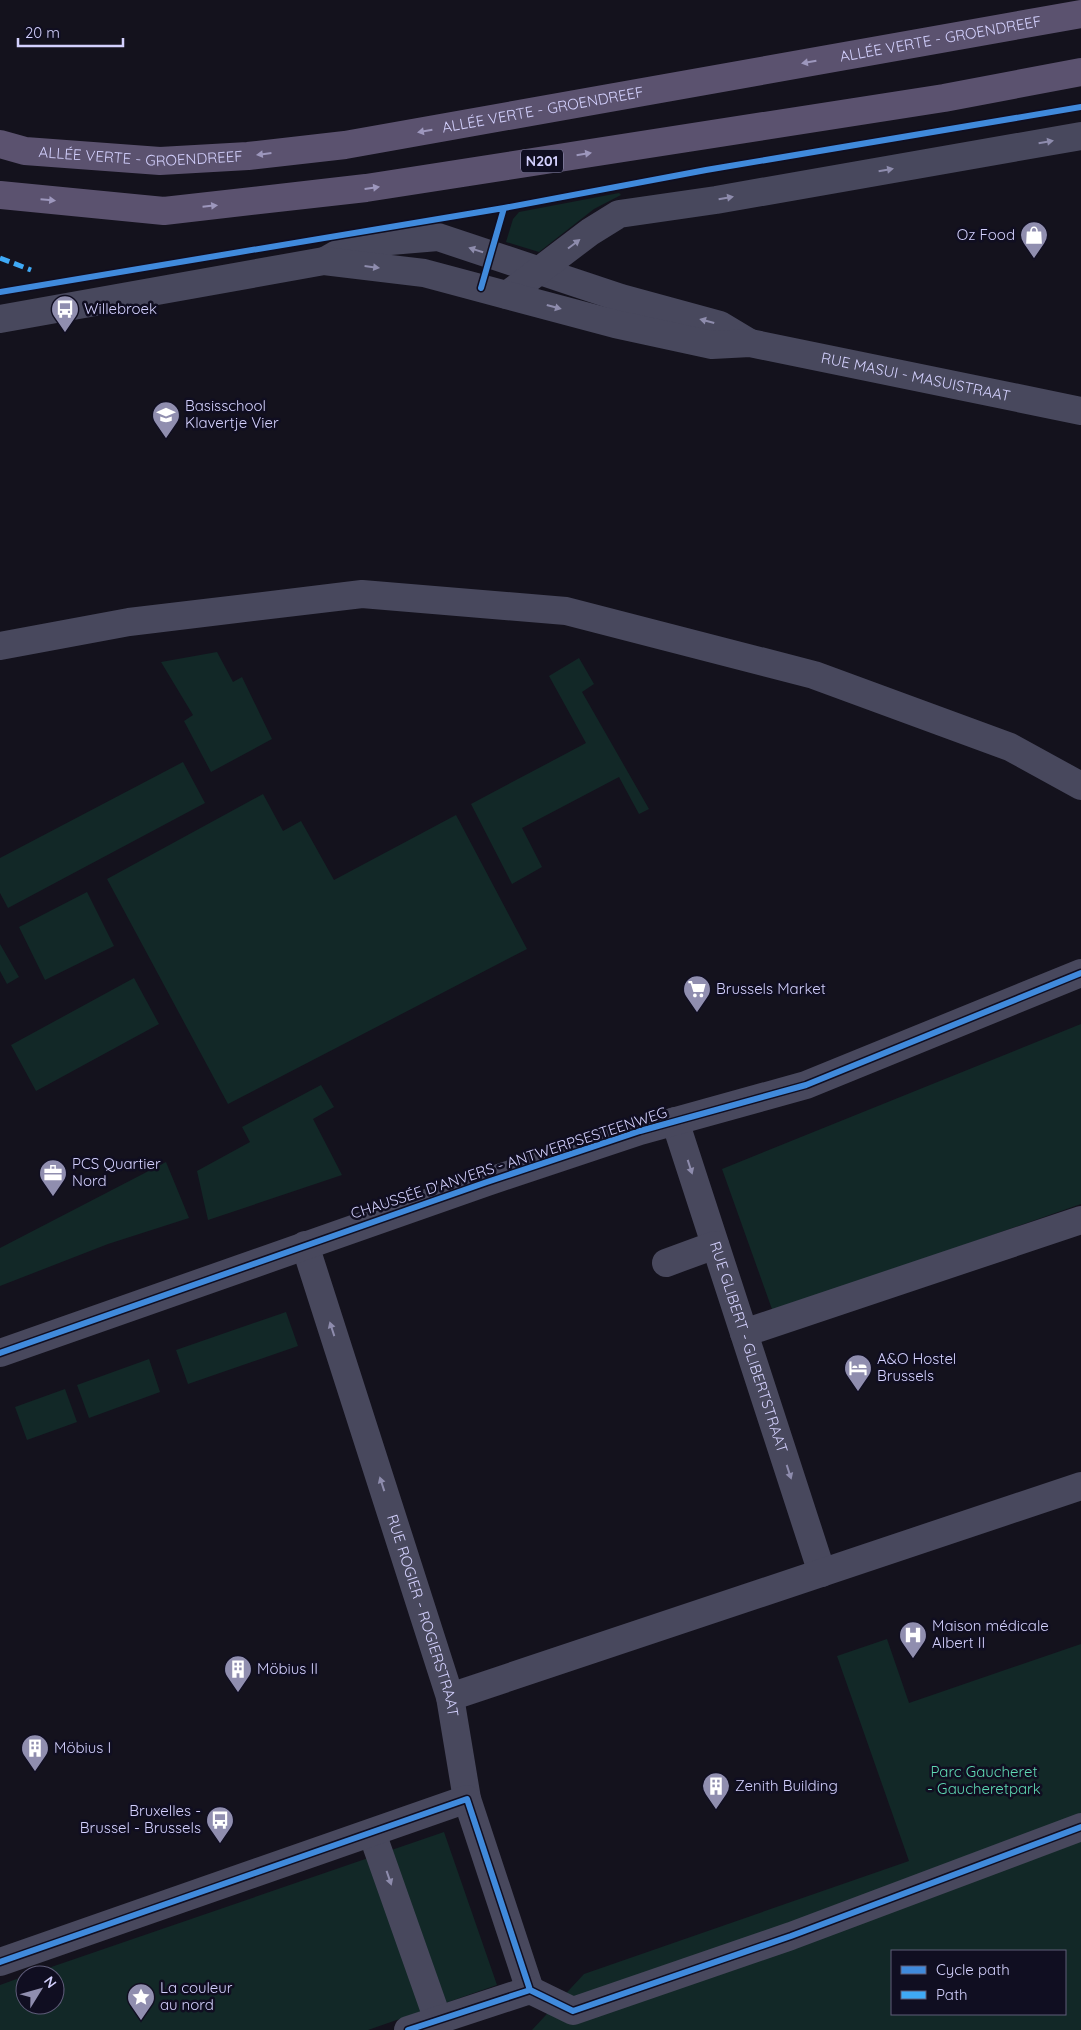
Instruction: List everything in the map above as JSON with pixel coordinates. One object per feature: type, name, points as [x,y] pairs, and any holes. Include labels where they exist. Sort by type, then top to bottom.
[{"type":"main road","name":"ALLÉE VERTE - GROENDREEF","points":[[0,144],[25,150],[160,161],[248,156],[345,145],[1081,14]]},
{"type":"main road","name":"N201","points":[[0,195],[164,211],[366,188],[944,98],[1081,72]]},
{"type":"street","points":[[0,319],[324,262],[424,273],[507,295],[590,232],[619,214],[716,200],[1081,136]]},
{"type":"street","points":[[324,262],[346,249],[378,242],[438,237],[539,270]]},
{"type":"street","name":"RUE MASUI - MASUISTRAAT","points":[[539,270],[621,298],[720,325],[750,343]]},
{"type":"street","name":"RUE MASUI - MASUISTRAAT","points":[[507,295],[615,324],[712,345],[750,343],[1081,411]]},
{"type":"street","points":[[0,646],[130,622],[362,594],[566,612],[814,675],[1010,747],[1081,786]]},
{"type":"street","name":"CHAUSSÉE D'ANVERS - ANTWERPSESTEENWEG","points":[[0,1353],[487,1182],[675,1121],[806,1085],[1081,973]]},
{"type":"street","name":"RUE GLIBERT - GLIBERTSTRAAT","points":[[675,1121],[822,1573]]},
{"type":"street","points":[[744,1333],[1081,1220]]},
{"type":"street","name":"RUE ROGIER - ROGIERSTRAAT","points":[[305,1245],[450,1697],[467,1799],[530,1990]]},
{"type":"street","points":[[666,1263],[715,1245]]},
{"type":"street","points":[[450,1697],[1081,1486]]},
{"type":"street","points":[[0,1962],[467,1799]]},
{"type":"street","points":[[408,2030],[461,2021],[530,1990],[573,2011],[791,1936],[1081,1827]]},
{"type":"street","points":[[372,1832],[461,2021]]},
{"type":"green space","points":[[619,193],[621,195],[594,209],[539,252],[506,242],[513,219],[519,212]]},
{"type":"green space","points":[[217,652],[233,682],[242,677],[272,739],[211,772],[184,721],[193,715],[161,662]]},
{"type":"green space","points":[[579,658],[594,684],[582,692],[649,809],[639,814],[619,777],[522,828],[542,867],[512,884],[471,804],[586,743],[549,676]]},
{"type":"green space","points":[[183,762],[205,803],[8,908],[0,893],[0,858]]},
{"type":"green space","points":[[263,794],[283,831],[301,821],[334,880],[456,815],[527,949],[228,1104],[107,879]]},
{"type":"green space","points":[[87,892],[114,946],[45,980],[19,927]]},
{"type":"green space","points":[[0,944],[19,977],[7,984],[0,971]]},
{"type":"green space","points":[[134,978],[159,1024],[36,1091],[11,1045]]},
{"type":"green space","points":[[1081,1024],[1081,1204],[773,1312],[722,1169]]},
{"type":"green space","points":[[321,1085],[334,1107],[313,1119],[342,1175],[208,1220],[197,1171],[250,1142],[242,1127]]},
{"type":"green space","points":[[166,1162],[189,1218],[108,1244],[0,1286],[0,1248]]},
{"type":"green space","points":[[286,1312],[298,1346],[188,1384],[176,1350]]},
{"type":"green space","points":[[149,1359],[160,1392],[89,1418],[77,1385]]},
{"type":"green space","points":[[65,1389],[77,1422],[27,1440],[15,1407]]},
{"type":"green space","name":"Parc Gaucheret - Gaucheretpark","points":[[887,1639],[909,1703],[1081,1644],[1081,2030],[532,2030],[584,1974],[909,1861],[837,1656]]},
{"type":"green space","points":[[444,1832],[497,1985],[368,2030],[0,2030],[0,1985],[15,1980],[15,2015],[65,2015],[65,1965],[57,1965]]},
{"type":"marked path","points":[[0,258],[31,270]]},
{"type":"cycle path","points":[[0,292],[504,208],[706,170],[1081,107]]},
{"type":"cycle path","points":[[481,288],[504,208]]},
{"type":"cycle path","points":[[0,1353],[487,1182],[640,1131],[806,1085],[1081,973]]},
{"type":"cycle path","points":[[0,1962],[467,1799],[530,1990]]},
{"type":"cycle path","points":[[408,2030],[530,1990],[573,2011],[791,1936],[1081,1827]]},
{"type":"place","name":"Oz Food","points":[[1034,259]]},
{"type":"place","name":"Willebroek","points":[[65,333]]},
{"type":"place","name":"Basisschool Klavertje Vier","points":[[166,439]]},
{"type":"place","name":"Brussels Market","points":[[697,1013]]},
{"type":"place","name":"PCS Quartier Nord","points":[[53,1197]]},
{"type":"place","name":"A&O Hostel Brussels","points":[[858,1392]]},
{"type":"place","name":"Maison médicale Albert II","points":[[913,1659]]},
{"type":"place","name":"Möbius II","points":[[238,1693]]},
{"type":"place","name":"Möbius I","points":[[35,1772]]},
{"type":"place","name":"Zenith Building","points":[[716,1810]]},
{"type":"place","name":"Bruxelles - Brussel - Brussels","points":[[220,1844]]},
{"type":"place","name":"La couleur au nord","points":[[141,2021]]}]
